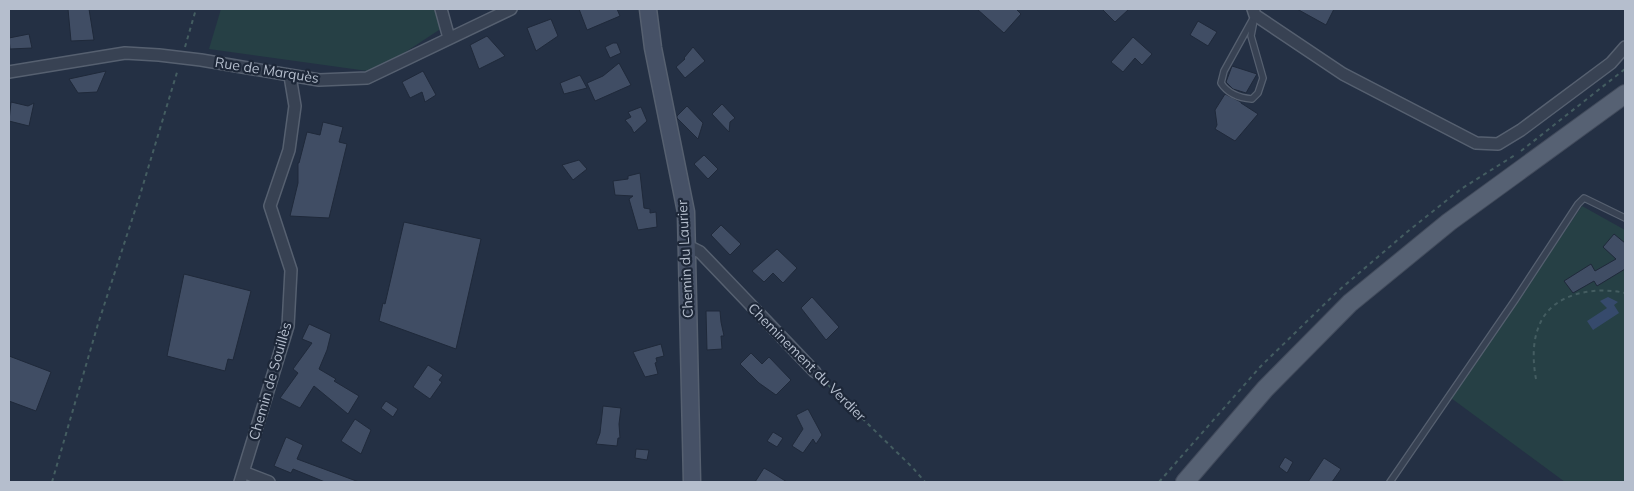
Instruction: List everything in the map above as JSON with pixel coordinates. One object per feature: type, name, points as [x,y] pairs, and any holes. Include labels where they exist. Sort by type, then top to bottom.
[{"type":"main road","points":[[1185,482],[1266,389],[1350,303],[1449,222],[1625,94]]},
{"type":"street","points":[[441,9],[449,38]]},
{"type":"street","name":"Rue de Marquès","points":[[9,72],[125,53],[182,58],[319,80],[367,78],[511,9]]},
{"type":"street","name":"Chemin du Laurier","points":[[648,9],[653,48],[686,212],[692,482]]},
{"type":"street","points":[[1254,12],[1343,74],[1476,143],[1498,144],[1522,130],[1611,63],[1625,47]]},
{"type":"street","name":"Chemin de Souillès","points":[[242,477],[288,326],[291,270],[270,206],[289,150],[295,106],[290,76]]},
{"type":"street","name":"Cheminement du Verdier","points":[[686,245],[700,252],[815,372]]},
{"type":"street","points":[[242,477],[269,482]]},
{"type":"lane","points":[[1254,12],[1251,36],[1262,78],[1258,93],[1252,99],[1231,93],[1225,89],[1222,83],[1224,71],[1254,12]]},
{"type":"lane","points":[[1390,482],[1515,300],[1578,204],[1584,198],[1625,218]]},
{"type":"path","points":[[52,482],[98,324],[140,195],[196,9]]},
{"type":"path","points":[[1536,379],[1534,365],[1536,336],[1539,325],[1546,313],[1554,305],[1582,293],[1609,291],[1625,294]]},
{"type":"path","name":"Cheminement du Verdier","points":[[815,372],[925,482]]},
{"type":"green space","points":[[221,9],[435,9],[442,28],[375,72],[209,49]]},
{"type":"green space","points":[[1582,206],[1625,230],[1625,482],[1565,482],[1451,398]]},
{"type":"water","points":[[1608,297],[1618,302],[1614,305],[1619,313],[1593,330],[1587,321],[1607,308],[1600,301]]},
{"type":"building","points":[[68,9],[89,9],[94,40],[71,41]]},
{"type":"building","points":[[579,9],[617,9],[620,16],[587,30]]},
{"type":"building","points":[[977,9],[1016,9],[1021,14],[1004,33]]},
{"type":"building","points":[[1102,9],[1129,9],[1115,22]]},
{"type":"building","points":[[1297,9],[1334,9],[1326,25]]},
{"type":"building","points":[[551,19],[558,36],[536,51],[527,28]]},
{"type":"building","points":[[1198,21],[1217,32],[1208,46],[1190,35]]},
{"type":"building","points":[[29,34],[32,48],[10,49],[9,38]]},
{"type":"building","points":[[487,36],[505,56],[479,69],[470,45]]},
{"type":"building","points":[[1133,37],[1152,54],[1142,65],[1135,58],[1123,72],[1111,62]]},
{"type":"building","points":[[617,43],[621,53],[610,58],[605,47]]},
{"type":"building","points":[[693,47],[705,61],[685,78],[676,67],[685,59]]},
{"type":"building","points":[[619,63],[631,85],[595,101],[587,83],[603,76]]},
{"type":"building","points":[[1232,66],[1257,74],[1246,93],[1233,89],[1226,82]]},
{"type":"building","points":[[106,71],[97,92],[78,93],[69,79]]},
{"type":"building","points":[[423,71],[436,95],[425,102],[422,92],[410,98],[402,82]]},
{"type":"building","points":[[580,75],[587,88],[564,94],[560,83]]},
{"type":"building","points":[[1225,94],[1258,114],[1235,141],[1215,129],[1217,125],[1215,110]]},
{"type":"building","points":[[11,102],[28,106],[34,103],[29,126],[9,121]]},
{"type":"building","points":[[722,104],[735,118],[730,122],[729,132],[712,114]]},
{"type":"building","points":[[687,106],[703,123],[698,139],[677,118]]},
{"type":"building","points":[[641,107],[647,121],[634,133],[625,120],[631,117],[628,112]]},
{"type":"building","points":[[323,122],[343,127],[339,142],[347,144],[329,218],[290,216],[298,183],[298,163],[307,132],[320,135]]},
{"type":"building","points":[[704,155],[718,169],[708,179],[694,164]]},
{"type":"building","points":[[579,160],[587,169],[573,180],[562,165]]},
{"type":"building","points":[[640,173],[644,208],[650,209],[650,213],[656,212],[657,227],[638,230],[629,199],[633,196],[615,195],[613,181],[628,179],[628,176]]},
{"type":"building","points":[[404,222],[481,239],[456,349],[379,321],[383,303],[385,304]]},
{"type":"building","points":[[721,225],[741,244],[730,255],[711,235]]},
{"type":"building","points":[[1614,234],[1625,243],[1625,269],[1597,286],[1594,281],[1573,293],[1564,281],[1591,264],[1595,271],[1616,259],[1603,247]]},
{"type":"building","points":[[777,249],[797,268],[783,283],[773,273],[764,282],[752,271]]},
{"type":"building","points":[[184,274],[251,291],[233,360],[228,359],[225,371],[167,356]]},
{"type":"building","points":[[812,297],[839,327],[826,340],[801,308]]},
{"type":"building","points":[[706,311],[720,311],[724,336],[721,336],[722,349],[707,350]]},
{"type":"building","points":[[309,324],[331,334],[319,369],[336,379],[334,381],[359,396],[348,414],[314,386],[300,408],[280,398],[298,373],[293,369],[312,343],[302,339]]},
{"type":"building","points":[[661,344],[664,356],[656,358],[657,362],[655,363],[658,374],[645,377],[633,352]]},
{"type":"building","points":[[751,353],[762,364],[769,357],[791,380],[776,395],[759,383],[740,364]]},
{"type":"building","points":[[9,356],[51,372],[36,411],[9,401]]},
{"type":"building","points":[[428,365],[443,375],[439,380],[442,382],[430,399],[413,387]]},
{"type":"building","points":[[386,401],[398,409],[393,417],[381,408]]},
{"type":"building","points":[[603,406],[621,408],[620,438],[618,438],[617,446],[596,444],[600,433]]},
{"type":"building","points":[[808,409],[822,435],[816,444],[813,439],[803,453],[792,446],[803,429],[796,415]]},
{"type":"building","points":[[355,419],[371,430],[361,454],[341,441]]},
{"type":"building","points":[[773,432],[783,438],[777,447],[767,441]]},
{"type":"building","points":[[286,437],[303,445],[297,459],[359,482],[325,482],[293,469],[291,473],[274,466]]},
{"type":"building","points":[[636,449],[649,450],[647,460],[635,458]]},
{"type":"building","points":[[1285,457],[1293,462],[1287,473],[1279,467]]},
{"type":"building","points":[[1324,458],[1341,469],[1332,482],[1308,482]]},
{"type":"building","points":[[764,468],[771,472],[787,482],[755,482]]}]
